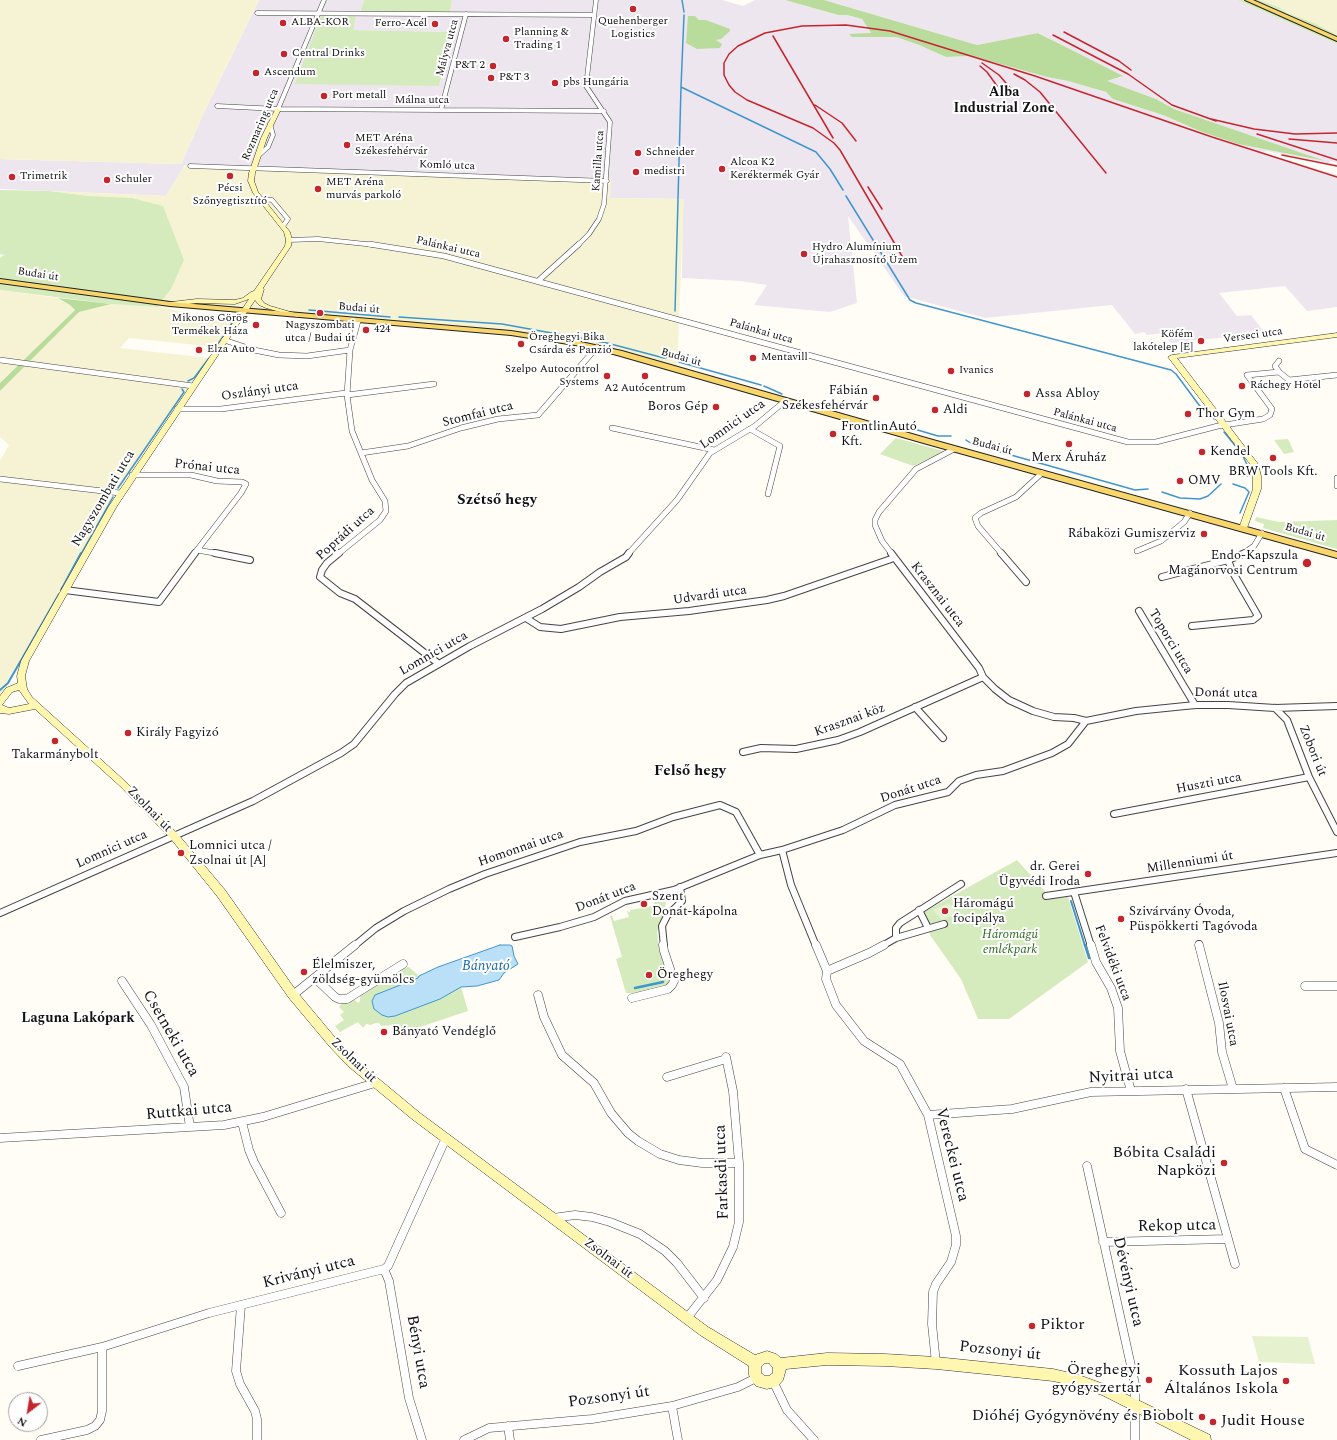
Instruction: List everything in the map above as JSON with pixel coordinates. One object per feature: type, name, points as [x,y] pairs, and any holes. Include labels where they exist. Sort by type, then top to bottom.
[{"type":"main road","points":[[1248,0],[1337,39]]},
{"type":"main road","name":"Budai út","points":[[0,281],[171,304],[511,333],[560,340],[597,348],[1337,555]]},
{"type":"street","name":"Rozmaring utca","points":[[289,240],[287,232],[283,226],[251,184],[253,168],[270,124],[278,109],[324,0]]},
{"type":"street","name":"Kamilla utca","points":[[538,282],[580,244],[597,223],[603,209],[607,182],[611,126],[609,117],[586,86],[596,0]]},
{"type":"street","points":[[258,13],[594,15]]},
{"type":"street","name":"Mályva utca","points":[[442,110],[466,14]]},
{"type":"street","name":"Málna utca","points":[[217,106],[278,109],[604,111]]},
{"type":"street","name":"Komló utca","points":[[190,166],[607,182]]},
{"type":"street","points":[[244,310],[286,249],[289,240]]},
{"type":"street","name":"Palánkai utca","points":[[289,240],[329,240],[416,251],[460,260],[1128,442],[1156,442],[1225,425],[1260,420],[1270,415],[1270,405],[1247,375],[1279,372]]},
{"type":"street","points":[[171,304],[197,301],[235,302],[247,298],[262,285]]},
{"type":"street","points":[[262,285],[258,297],[261,304],[268,308],[304,316]]},
{"type":"street","name":"Nagyszombati utca","points":[[22,684],[21,676],[25,661],[120,493],[244,310]]},
{"type":"street","name":"Poprádi utca","points":[[358,321],[350,350],[347,394],[352,431],[372,480],[385,501],[386,511],[380,520],[327,563],[322,570],[320,577],[340,593],[355,600],[439,664]]},
{"type":"street","name":"Verseci utca","points":[[1225,425],[1172,357],[1337,335]]},
{"type":"street","points":[[224,340],[254,350],[278,355],[307,356],[350,350]]},
{"type":"street","name":"Stomfai utca","points":[[361,453],[408,446],[461,428],[498,419],[538,415],[597,348]]},
{"type":"street","points":[[0,360],[193,386]]},
{"type":"street","points":[[1279,361],[1275,366],[1284,378],[1289,380],[1337,375]]},
{"type":"street","name":"Oszlányi utca","points":[[177,409],[221,409],[434,384]]},
{"type":"street","name":"Lomnici utca","points":[[0,913],[253,801],[338,756],[354,744],[401,688],[470,646],[526,618],[569,593],[630,554],[677,500],[701,464],[714,450],[750,429],[785,401]]},
{"type":"street","points":[[1225,425],[1251,459],[1257,476],[1257,489],[1243,528]]},
{"type":"street","points":[[612,428],[714,450]]},
{"type":"street","points":[[750,429],[780,446],[768,494]]},
{"type":"street","name":"Krasznai utca","points":[[954,449],[916,468],[877,516],[875,525],[882,541],[966,650],[979,668],[983,677],[1002,695],[1024,707],[1054,717],[1074,718],[1086,721]]},
{"type":"street","points":[[1026,582],[978,526],[975,518],[981,513],[1016,497],[1042,473]]},
{"type":"street","name":"Prónai utca","points":[[65,590],[159,602],[241,494],[246,484],[211,480],[196,476],[132,475]]},
{"type":"street","points":[[1337,478],[1337,486]]},
{"type":"street","points":[[0,479],[120,493]]},
{"type":"street","points":[[1137,551],[1161,540],[1184,522],[1190,513]]},
{"type":"street","points":[[1162,577],[1228,560],[1250,550],[1262,533]]},
{"type":"street","points":[[197,550],[250,560]]},
{"type":"street","name":"Udvardi utca","points":[[526,618],[540,627],[561,629],[620,617],[689,611],[767,600],[784,596],[894,558]]},
{"type":"street","points":[[1192,626],[1253,620],[1258,616],[1232,571],[1228,560]]},
{"type":"street","name":"Toporci utca","points":[[1139,611],[1195,705]]},
{"type":"street","name":"Krasznai köz","points":[[743,752],[761,748],[796,749],[810,747],[860,732],[983,677]]},
{"type":"street","points":[[22,684],[9,690],[1,708],[19,710],[35,706]]},
{"type":"street","name":"Zsolnai út","points":[[22,684],[25,694],[35,706],[111,772],[174,836],[221,893],[293,995],[334,1044],[375,1083],[716,1340],[756,1362]]},
{"type":"street","name":"Donát utca","points":[[515,937],[579,922],[594,917],[626,901],[680,888],[760,855],[782,850],[852,827],[896,806],[948,792],[959,781],[976,775],[1003,771],[1052,753],[1068,744],[1086,721],[1136,711],[1195,705],[1228,705],[1275,708],[1337,706]]},
{"type":"street","points":[[915,707],[943,738]]},
{"type":"street","name":"Zobori út","points":[[1287,720],[1291,707]]},
{"type":"street","name":"Zobori út","points":[[1275,708],[1287,720],[1309,777],[1337,832]]},
{"type":"street","name":"Huszti utca","points":[[1114,814],[1309,777]]},
{"type":"street","name":"Homonnai utca","points":[[293,995],[376,928],[404,910],[485,874],[580,842],[636,831],[673,817],[720,805],[736,812],[760,855]]},
{"type":"street","name":"Vereckei utca","points":[[782,850],[791,885],[827,971],[826,979],[829,990],[841,1011],[859,1036],[864,1041],[900,1064],[928,1115],[956,1236],[956,1245],[951,1262],[933,1292],[932,1324],[936,1363]]},
{"type":"street","name":"Millenniumi út","points":[[1046,896],[1337,853]]},
{"type":"street","points":[[896,938],[896,928],[900,923],[961,884]]},
{"type":"street","points":[[632,998],[668,988],[674,981],[664,951],[662,926],[666,916],[682,901],[682,893],[680,888]]},
{"type":"street","name":"Felvidéki utca","points":[[1074,892],[1096,962],[1110,988],[1118,1008],[1120,1051],[1131,1091]]},
{"type":"street","points":[[919,910],[928,928]]},
{"type":"street","points":[[827,971],[869,953],[896,938],[944,924]]},
{"type":"street","name":"Ilosvai utca","points":[[1199,944],[1219,1023],[1222,1052],[1233,1089]]},
{"type":"street","points":[[315,978],[335,997],[339,999],[347,999],[403,964]]},
{"type":"street","name":"Csetneki utca","points":[[122,981],[151,1025],[184,1087],[190,1127]]},
{"type":"street","points":[[1305,986],[1337,986]]},
{"type":"street","points":[[538,994],[544,1017],[562,1055],[594,1083],[611,1113],[633,1137],[648,1148],[679,1160],[702,1163],[739,1163]]},
{"type":"street","name":"Farkasdi utca","points":[[667,1077],[726,1058],[732,1090],[739,1163],[740,1208],[737,1236],[727,1261],[717,1280],[687,1318]]},
{"type":"street","name":"Ruttkai utca","points":[[0,1138],[190,1127],[242,1122],[375,1083]]},
{"type":"street","name":"Nyitrai utca","points":[[928,1115],[1006,1110],[1091,1092],[1337,1087]]},
{"type":"street","points":[[1284,1088],[1305,1149],[1337,1165]]},
{"type":"street","name":"Rekop utca","points":[[1186,1089],[1235,1264]]},
{"type":"street","points":[[242,1122],[249,1150],[254,1162],[281,1213]]},
{"type":"street","points":[[384,1269],[388,1266],[446,1138]]},
{"type":"street","name":"Dévényi utca","points":[[1087,1166],[1135,1384],[1135,1440]]},
{"type":"street","points":[[553,1218],[564,1215],[592,1217],[610,1222],[640,1234],[665,1251],[704,1298]]},
{"type":"street","name":"Rekop utca","points":[[1103,1242],[1228,1240]]},
{"type":"street","name":"Kriványi utca","points":[[18,1366],[102,1347],[241,1305],[384,1269]]},
{"type":"street","name":"Bényi utca","points":[[384,1269],[390,1281],[409,1398],[422,1440]]},
{"type":"street","points":[[241,1305],[236,1371],[240,1384],[255,1411],[257,1419],[257,1440]]},
{"type":"street","points":[[41,1440],[87,1430],[95,1426],[100,1420],[102,1412],[102,1347]]},
{"type":"street","points":[[762,1358],[769,1358],[778,1364],[780,1372],[773,1382],[764,1383],[756,1378],[753,1370],[756,1362],[762,1358]]},
{"type":"street","name":"Pozsonyi út","points":[[778,1364],[852,1359],[936,1363],[1040,1373],[1065,1378],[1105,1390],[1204,1440]]},
{"type":"street","name":"Pozsonyi út","points":[[464,1440],[490,1428],[592,1419],[672,1406],[738,1387],[756,1378]]},
{"type":"street","points":[[773,1382],[787,1410],[814,1440]]},
{"type":"street","points":[[672,1406],[678,1440]]},
{"type":"street","points":[[508,1426],[510,1440]]},
{"type":"shaded area","points":[[0,0],[259,0],[206,108],[181,164],[0,159]]},
{"type":"shaded area","points":[[259,0],[364,0],[360,11],[450,12],[452,0],[722,0],[743,6],[755,0],[785,0],[838,15],[847,15],[862,19],[871,33],[852,37],[896,37],[946,57],[971,56],[1047,77],[1068,81],[1106,92],[1114,99],[1163,115],[1202,132],[1238,144],[1321,160],[1174,109],[1156,99],[1106,81],[1122,77],[1039,33],[977,45],[824,0],[1237,0],[1337,44],[1337,159],[1329,158],[1337,161],[1337,163],[1331,161],[1329,162],[1337,165],[1266,151],[1264,153],[1337,175],[1337,307],[1307,311],[1285,286],[1219,293],[1237,316],[1251,315],[1265,333],[1171,343],[1163,333],[1147,335],[1144,332],[1135,334],[1112,305],[985,318],[904,296],[848,216],[857,303],[830,312],[754,305],[767,285],[740,281],[682,278],[683,199],[609,198],[611,179],[185,165],[166,196],[0,189],[0,159],[181,164],[206,108]],"holes":[[[321,16],[356,17],[352,30],[455,32],[439,86]],[[688,16],[695,17],[699,20],[706,20],[715,40]]]},
{"type":"shaded area","points":[[1259,0],[1337,0],[1337,35],[1287,13],[1280,7]]},
{"type":"shaded area","points":[[185,165],[611,179],[610,198],[684,199],[677,368],[575,345],[487,333],[161,307],[232,323],[217,347],[129,338],[120,348],[209,358],[114,497],[0,700],[0,461],[9,445],[0,437],[0,391],[79,312],[111,304],[157,307],[89,196],[50,191],[166,196]]},
{"type":"shaded area","points":[[0,290],[58,298],[70,305],[75,310],[0,383]]},
{"type":"green space","points":[[364,0],[452,0],[450,13],[360,12]]},
{"type":"green space","points":[[785,0],[824,0],[977,45],[1038,33],[1123,76],[1107,81],[1156,99],[1174,109],[1325,161],[1238,144],[1202,132],[1163,115],[1113,99],[1106,92],[1068,81],[1047,77],[971,56],[946,57],[896,37],[852,37],[849,34],[871,33],[862,19],[847,15],[838,15]]},
{"type":"green space","points":[[1237,0],[1259,0],[1279,7],[1287,13],[1314,23],[1337,35],[1337,44]]},
{"type":"green space","points":[[321,16],[356,16],[353,30],[455,32],[439,86],[295,84]]},
{"type":"green space","points":[[688,16],[695,16],[699,20],[706,20],[730,29],[730,31],[721,39],[716,40],[722,44],[720,48],[697,49],[686,43]]},
{"type":"green space","points":[[0,190],[49,191],[89,196],[132,198],[163,206],[184,260],[171,289],[157,307],[111,304],[0,290],[0,258],[4,255],[0,254]]},
{"type":"green space","points":[[58,298],[111,304],[79,312],[0,391],[0,383],[75,310],[70,305]]},
{"type":"green space","points":[[896,438],[944,452],[913,466],[880,454]]},
{"type":"green space","points":[[1288,439],[1294,452],[1284,454],[1274,440]]},
{"type":"green space","points":[[1256,517],[1279,522],[1337,520],[1337,549],[1263,528],[1264,524],[1255,521]]},
{"type":"green space","name":"Háromágú emlékpark","points":[[1017,860],[1051,898],[1068,897],[1088,962],[1009,1019],[978,1019],[961,979],[930,935],[924,912]]},
{"type":"green space","points":[[655,902],[666,902],[664,913],[657,932],[658,940],[671,979],[669,984],[665,987],[641,993],[626,993],[616,959],[622,957],[610,916],[612,915],[614,921],[629,917],[627,911],[630,912],[630,910],[648,907]]},
{"type":"green space","name":"Háromágú focipálya","points":[[949,903],[957,913],[942,920],[933,910]]},
{"type":"green space","points":[[409,967],[419,976],[418,978],[375,995],[374,1009],[382,1015],[388,1017],[395,1016],[440,999],[461,987],[468,1011],[396,1035],[396,1025],[381,1026],[379,1023],[371,1025],[366,1024],[363,1028],[358,1022],[340,1032],[335,1026],[344,1020],[340,1015],[344,1012],[339,1007],[344,1001],[349,999],[355,1000],[358,1003],[360,1001],[360,994],[395,971]]},
{"type":"green space","points":[[1252,1336],[1308,1337],[1315,1364],[1259,1362]]},
{"type":"water","name":"Bányató","points":[[500,945],[512,946],[514,956],[518,964],[504,973],[499,980],[477,986],[461,987],[440,999],[395,1016],[388,1017],[382,1015],[374,1009],[372,1001],[375,995],[418,978],[419,976],[438,967]]},
{"type":"waterway","points":[[682,0],[684,12]]},
{"type":"waterway","points":[[681,87],[684,15]]},
{"type":"waterway","points":[[675,311],[681,87]]},
{"type":"waterway","points":[[681,87],[816,152],[830,169],[843,190]]},
{"type":"waterway","points":[[846,196],[910,300],[916,303],[1171,370],[1176,374],[1199,405],[1214,419]]},
{"type":"waterway","points":[[309,310],[390,317]]},
{"type":"waterway","points":[[399,317],[502,324],[607,343],[664,358],[673,356],[674,353]]},
{"type":"waterway","points":[[216,347],[232,323],[229,318]]},
{"type":"waterway","points":[[188,381],[194,378],[209,358]]},
{"type":"waterway","points":[[679,362],[761,385]]},
{"type":"waterway","points":[[764,386],[782,394]]},
{"type":"waterway","points":[[118,488],[184,392],[182,389]]},
{"type":"waterway","points":[[904,426],[938,436],[951,436]]},
{"type":"waterway","points":[[1224,432],[1242,454],[1250,471],[1248,476],[1240,476]]},
{"type":"waterway","points":[[966,440],[972,444],[1135,490],[1148,489]]},
{"type":"waterway","points":[[1162,492],[1180,498],[1200,499],[1208,496],[1221,484]]},
{"type":"waterway","points":[[1233,484],[1245,488],[1249,492],[1240,513]]},
{"type":"waterway","points":[[81,554],[113,497]]},
{"type":"waterway","points":[[61,590],[81,553]]},
{"type":"waterway","points":[[0,690],[8,683],[59,594]]},
{"type":"waterway","points":[[1071,901],[1085,946]]},
{"type":"waterway","points":[[1085,945],[1089,958]]},
{"type":"waterway","points":[[635,988],[663,982]]},
{"type":"railway","points":[[906,263],[840,150],[834,143],[813,128],[747,100],[735,92],[729,85],[724,75],[724,63],[729,54],[738,46],[765,33],[802,26],[846,25],[890,31],[1035,76],[1212,137],[1337,177]]},
{"type":"railway","points":[[1064,32],[1119,61],[1131,70]]},
{"type":"railway","points":[[1053,35],[1128,74],[1172,105],[1216,121]]},
{"type":"railway","points":[[773,36],[833,138]]},
{"type":"railway","points":[[982,63],[999,75],[1013,91]]},
{"type":"railway","points":[[980,66],[987,72],[997,86]]},
{"type":"railway","points":[[1014,74],[1025,80],[1040,92],[1106,173]]},
{"type":"railway","points":[[815,105],[842,123],[856,141]]},
{"type":"railway","points":[[1211,119],[1254,129],[1295,134],[1337,133]]},
{"type":"railway","points":[[1257,134],[1337,160]]},
{"type":"railway","points":[[1289,139],[1337,143]]},
{"type":"railway","points":[[1282,155],[1337,166]]},
{"type":"railway","points":[[868,187],[882,209]]},
{"type":"place","name":"Quehenberger Logistics","points":[[633,9]]},
{"type":"place","name":"ALBA-KOR","points":[[283,23]]},
{"type":"place","name":"Ferro-Acél","points":[[435,24]]},
{"type":"place","name":"Planning & Trading 1","points":[[506,39]]},
{"type":"place","name":"Central Drinks","points":[[284,54]]},
{"type":"place","name":"P&T 2","points":[[493,66]]},
{"type":"place","name":"Ascendum","points":[[256,73]]},
{"type":"place","name":"P&T 3","points":[[491,78]]},
{"type":"place","name":"pbs Hungária","points":[[555,83]]},
{"type":"place","name":"Port metall","points":[[324,96]]},
{"type":"place","name":"MET Aréna Székesfehérvár","points":[[347,145]]},
{"type":"place","name":"Schneider","points":[[638,153]]},
{"type":"place","name":"Alcoa K2 Keréktermék Gyár","points":[[722,169]]},
{"type":"place","name":"medistri","points":[[636,172]]},
{"type":"place","name":"Pécsi Szőnyegtisztító","points":[[230,176]]},
{"type":"place","name":"Trimetrik","points":[[12,177]]},
{"type":"place","name":"Schuler","points":[[107,180]]},
{"type":"place","name":"MET Aréna murvás parkoló","points":[[318,189]]},
{"type":"place","name":"Hydro Alumínium Újrahasznosító Üzem","points":[[804,254]]},
{"type":"place","name":"Nagyszombati utca / Budai út","points":[[320,313]]},
{"type":"place","name":"Mikonos Görög Termékek Háza","points":[[256,325]]},
{"type":"place","name":"424","points":[[366,330]]},
{"type":"place","name":"Köfém lakótelep [E]","points":[[1201,341]]},
{"type":"place","name":"Öreghegyi Bika Csárda és Panzió","points":[[521,344]]},
{"type":"place","name":"Elza Auto","points":[[199,350]]},
{"type":"place","name":"Mentavill","points":[[753,358]]},
{"type":"place","name":"Ivanics","points":[[951,371]]},
{"type":"place","name":"Szelpo Autocontrol Systems","points":[[607,376]]},
{"type":"place","name":"A2 Autócentrum","points":[[645,376]]},
{"type":"place","name":"Ráchegy Hotel","points":[[1242,386]]},
{"type":"place","name":"Assa Abloy","points":[[1027,394]]},
{"type":"place","name":"Fábián Székesfehérvár","points":[[876,398]]},
{"type":"place","name":"Boros Gép","points":[[716,407]]},
{"type":"place","name":"Aldi","points":[[935,410]]},
{"type":"place","name":"Thor Gym","points":[[1188,414]]},
{"type":"place","name":"FrontlinAutó Kft.","points":[[833,434]]},
{"type":"place","name":"Merx Áruház","points":[[1069,444]]},
{"type":"place","name":"Kendel","points":[[1202,452]]},
{"type":"place","name":"BRW Tools Kft.","points":[[1273,458]]},
{"type":"place","name":"OMV","points":[[1180,481]]},
{"type":"place","name":"Rábaközi Gumiszerviz","points":[[1204,534]]},
{"type":"place","name":"Endo-Kapszula Magánorvosi Centrum","points":[[1307,563]]},
{"type":"place","name":"Király Fagyizó","points":[[128,733]]},
{"type":"place","name":"Takarmánybolt","points":[[55,741]]},
{"type":"place","name":"Lomnici utca / Zsolnai út [A]","points":[[181,853]]},
{"type":"place","name":"dr. Gerei Ügyvédi Iroda","points":[[1088,874]]},
{"type":"place","name":"Szent Donát-kápolna","points":[[644,904]]},
{"type":"place","name":"Háromágú focipálya","points":[[945,911]]},
{"type":"place","name":"Szivárvány Óvoda, Püspökkerti Tagóvoda","points":[[1121,919]]},
{"type":"place","name":"Élelmiszer, zöldség-gyümölcs","points":[[304,972]]},
{"type":"place","name":"Öreghegy","points":[[649,975]]},
{"type":"place","name":"Bányató Vendéglő","points":[[384,1032]]},
{"type":"place","name":"Bóbita Családi Napközi","points":[[1224,1163]]},
{"type":"place","name":"Piktor","points":[[1032,1326]]},
{"type":"place","name":"Öreghegyi gyógyszertár","points":[[1149,1380]]},
{"type":"place","name":"Kossuth Lajos Általános Iskola","points":[[1286,1381]]},
{"type":"place","name":"Dióhéj Gyógynövény és Biobolt","points":[[1202,1417]]},
{"type":"place","name":"Judit House","points":[[1213,1422]]},
{"type":"district","name":"Alba Industrial Zone","points":[[1004,102]]},
{"type":"district","name":"Szétső hegy","points":[[497,501]]},
{"type":"district","name":"Felső hegy","points":[[690,772]]},
{"type":"district","name":"Laguna Lakópark","points":[[78,1019]]}]
